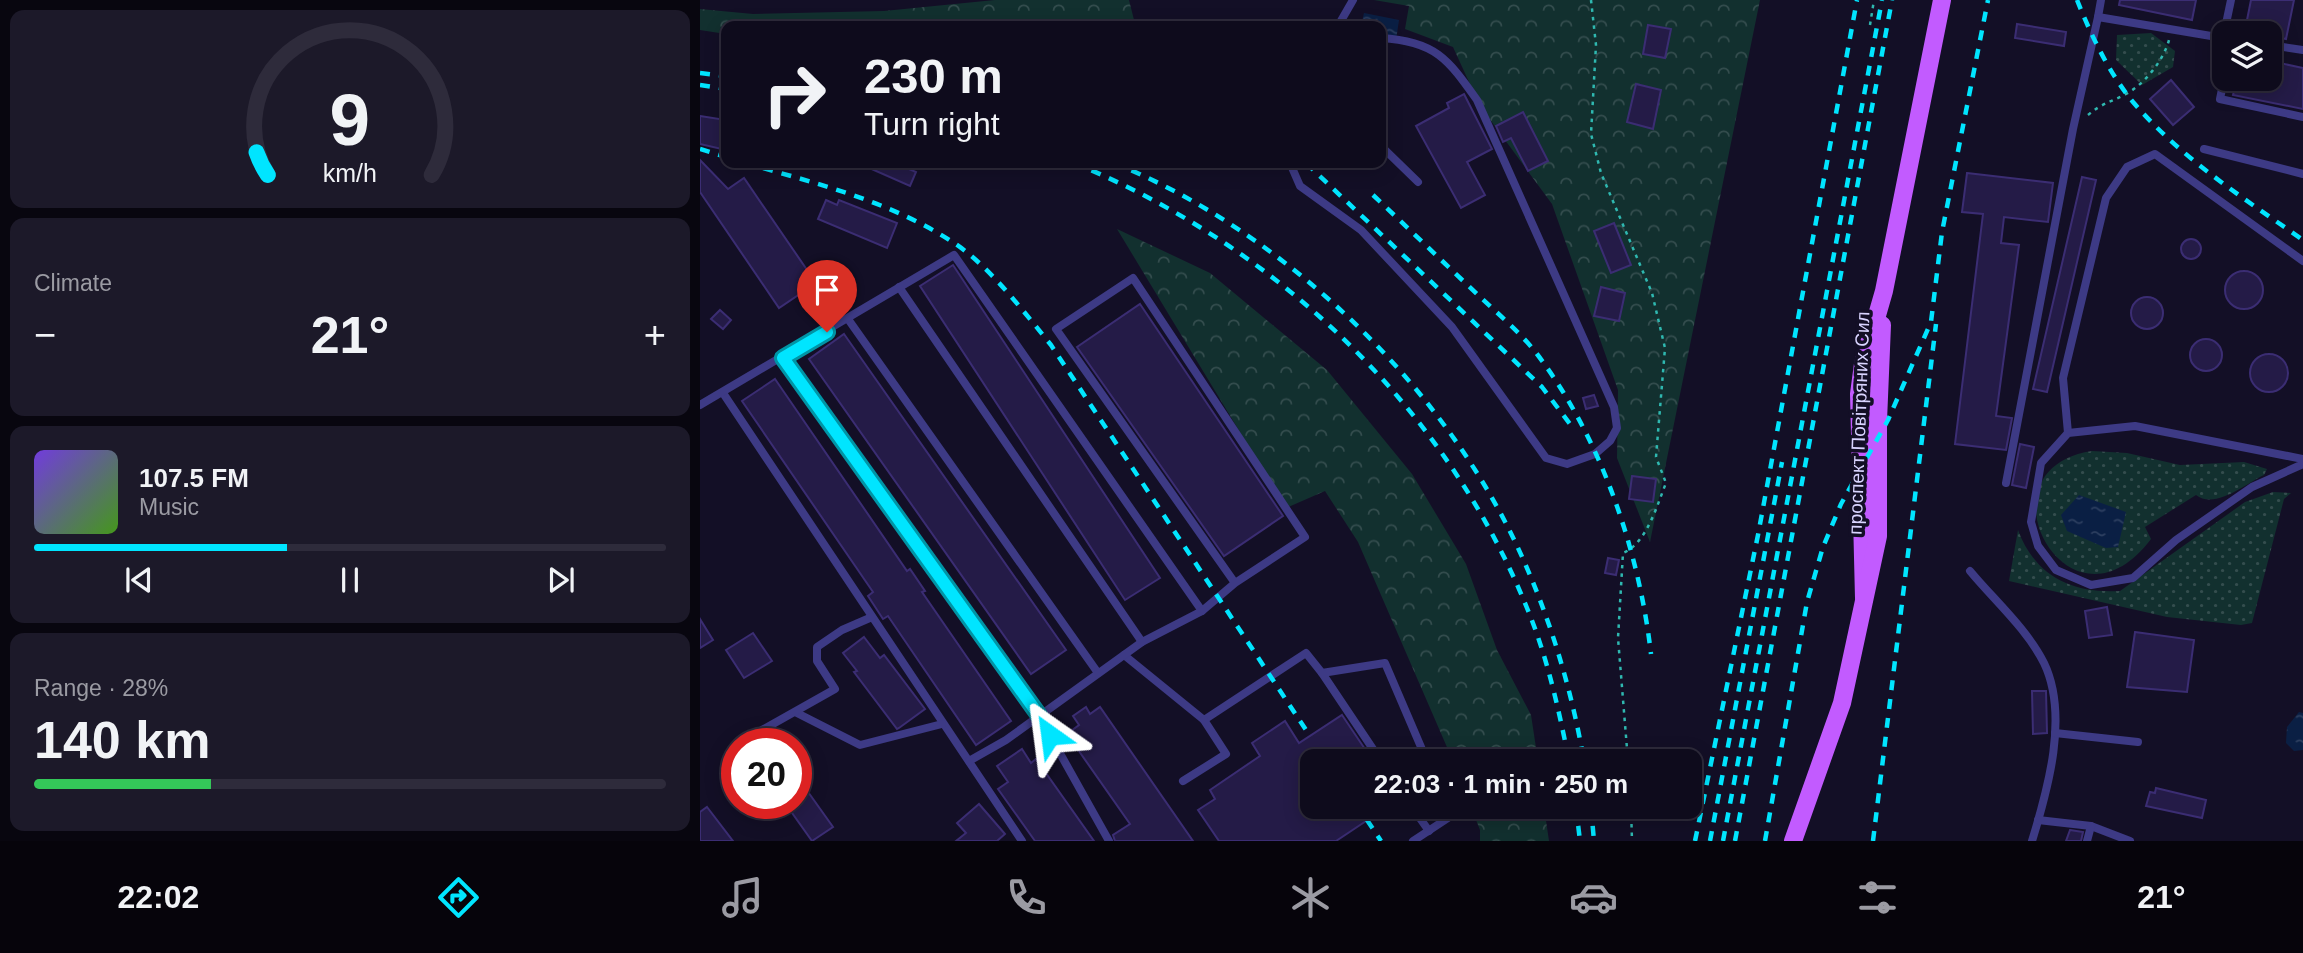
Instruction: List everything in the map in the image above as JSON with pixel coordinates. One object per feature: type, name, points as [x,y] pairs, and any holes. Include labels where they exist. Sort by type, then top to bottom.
[{"type":"main road","name":"проспект Повітряних Сил","points":[[1793,841],[1842,703],[1864,598],[1859,394],[1863,364],[1884,290],[1942,0]]},
{"type":"lane","points":[[1341,21],[1353,0]]},
{"type":"lane","points":[[2006,483],[2073,129],[2101,0]]},
{"type":"lane","points":[[2227,21],[2231,0]]},
{"type":"lane","points":[[2098,17],[2212,36]]},
{"type":"lane","points":[[1292,168],[1300,186],[1361,230],[1452,327],[1546,458],[1567,464],[1595,454],[1610,441],[1618,428],[1614,407],[1477,100],[1448,60],[1419,43],[1386,39]]},
{"type":"lane","points":[[2282,47],[2303,50]]},
{"type":"lane","points":[[2222,91],[2220,99],[2303,117]]},
{"type":"lane","points":[[2204,149],[2303,174]]},
{"type":"lane","points":[[1386,151],[1418,182]]},
{"type":"lane","points":[[2068,433],[2063,378],[2106,198],[2127,167],[2155,154],[2303,261]]},
{"type":"lane","points":[[700,405],[954,255],[1202,611]]},
{"type":"lane","points":[[969,761],[1006,740],[1038,714],[1142,642],[1202,611],[1236,583],[1306,537],[1133,278],[1056,329],[1236,583]]},
{"type":"lane","points":[[899,287],[1142,642]]},
{"type":"lane","points":[[848,319],[1098,673]]},
{"type":"lane","points":[[783,358],[1038,714],[1109,841]]},
{"type":"lane","points":[[723,393],[1022,841]]},
{"type":"lane","points":[[2135,426],[2303,461],[2252,487],[2176,540],[2133,578],[2091,585],[2056,570],[2038,546],[2031,522],[2041,463],[2068,433],[2135,426]]},
{"type":"lane","points":[[1970,571],[2032,644],[2051,682],[2055,733],[2032,841]]},
{"type":"lane","points":[[768,728],[835,690],[817,661],[817,647],[842,630],[872,617]]},
{"type":"lane","points":[[1204,720],[1306,653],[1373,749]]},
{"type":"lane","points":[[1124,655],[1204,720],[1226,754],[1183,782]]},
{"type":"lane","points":[[1322,673],[1385,663],[1422,749]]},
{"type":"lane","points":[[797,713],[859,745],[942,724]]},
{"type":"lane","points":[[2055,733],[2138,742]]},
{"type":"lane","points":[[1420,819],[1429,831]]},
{"type":"lane","points":[[1413,841],[1447,819]]},
{"type":"lane","points":[[2038,820],[2091,826],[2130,841]]},
{"type":"lane","points":[[2087,841],[2091,826]]},
{"type":"path","points":[[1591,0],[1596,44],[1591,134],[1601,173],[1652,293],[1665,348],[1656,457],[1666,483],[1651,522],[1630,550],[1623,553],[1619,593],[1618,638],[1627,749]]},
{"type":"path","points":[[1870,25],[1874,0]]},
{"type":"path","points":[[2073,129],[2105,102],[2127,94],[2147,75],[2165,55],[2171,29]]},
{"type":"path","points":[[1631,819],[1632,841]]},
{"type":"green space","points":[[995,0],[1129,0],[1134,20],[1142,21],[721,21],[721,33],[700,30],[700,9],[753,14],[884,11]]},
{"type":"green space","points":[[1374,0],[1760,0],[1650,542],[1617,458],[1618,390],[1552,204],[1480,106],[1453,47],[1405,29],[1409,6]]},
{"type":"green space","points":[[2151,33],[2175,51],[2173,67],[2142,85],[2116,60],[2117,35]]},
{"type":"green space","points":[[1117,229],[1210,273],[1327,370],[1412,474],[1466,564],[1497,650],[1531,715],[1536,749],[1448,749],[1358,542],[1325,491],[1286,508]]},
{"type":"green space","points":[[2092,451],[2127,453],[2180,465],[2244,462],[2267,469],[2264,475],[2221,497],[2204,499],[2196,495],[2145,527],[2151,539],[2120,567],[2090,574],[2065,564],[2046,543],[2036,515],[2039,488],[2057,464]]},
{"type":"green space","points":[[2273,492],[2291,493],[2284,499],[2252,623],[2241,625],[2167,617],[2009,581],[2018,530],[2034,559],[2057,579],[2086,589],[2120,591],[2245,502]]},
{"type":"green space","points":[[1476,819],[1546,819],[1549,841],[1480,841],[1480,830]]},
{"type":"water","points":[[1364,13],[1399,20],[1396,40],[1386,38],[1386,21],[1362,21]]},
{"type":"water","points":[[2079,495],[2126,512],[2118,547],[2106,548],[2067,531],[2061,515]]},
{"type":"water","points":[[2299,712],[2303,713],[2303,750],[2294,751],[2286,743],[2287,727]]},
{"type":"building","points":[[2120,0],[2196,0],[2192,20],[2119,5]]},
{"type":"building","points":[[2251,0],[2294,0],[2286,39],[2282,38],[2282,21],[2247,21]]},
{"type":"building","points":[[2017,24],[2066,32],[2064,46],[2015,38]]},
{"type":"building","points":[[1648,25],[1671,29],[1665,58],[1643,54]]},
{"type":"building","points":[[2282,64],[2303,68],[2303,109],[2233,95],[2234,91],[2282,91]]},
{"type":"building","points":[[2171,80],[2194,107],[2173,125],[2150,99]]},
{"type":"building","points":[[1636,84],[1661,90],[1653,129],[1627,122]]},
{"type":"building","points":[[1464,94],[1492,149],[1467,162],[1485,195],[1461,208],[1416,126],[1449,108],[1447,103]]},
{"type":"building","points":[[1523,112],[1548,161],[1528,171],[1511,138],[1503,142],[1496,126]]},
{"type":"building","points":[[700,116],[721,119],[721,149],[700,144]]},
{"type":"building","points":[[700,160],[728,189],[744,178],[816,283],[779,308],[700,192]]},
{"type":"building","points":[[869,168],[907,168],[916,172],[910,186]]},
{"type":"building","points":[[1967,173],[2053,183],[2048,222],[2004,217],[2001,243],[2019,245],[1996,416],[2012,418],[2006,450],[1955,444],[1983,214],[1962,212]]},
{"type":"building","points":[[2082,177],[2096,180],[2047,392],[2033,389]]},
{"type":"building","points":[[826,200],[837,205],[839,200],[897,223],[887,248],[818,219]]},
{"type":"building","points":[[1614,223],[1631,265],[1611,273],[1594,231]]},
{"type":"building","points":[[2187,239],[2195,239],[2201,249],[2195,259],[2187,259],[2181,253],[2181,245]]},
{"type":"building","points":[[953,265],[1160,578],[1125,600],[920,286]]},
{"type":"building","points":[[2244,271],[2258,276],[2263,290],[2258,304],[2244,309],[2230,304],[2225,290],[2230,276]]},
{"type":"building","points":[[1601,287],[1625,293],[1619,321],[1594,316]]},
{"type":"building","points":[[2147,297],[2158,302],[2163,313],[2158,324],[2147,329],[2136,324],[2131,313],[2136,302]]},
{"type":"building","points":[[1140,304],[1283,516],[1224,556],[1077,347]]},
{"type":"building","points":[[720,310],[731,320],[723,329],[711,319]]},
{"type":"building","points":[[844,334],[1066,650],[1031,674],[809,359]]},
{"type":"building","points":[[2206,339],[2217,344],[2222,355],[2217,366],[2206,371],[2195,366],[2190,355],[2195,344]]},
{"type":"building","points":[[2269,354],[2283,359],[2288,373],[2283,387],[2269,392],[2255,387],[2250,373],[2255,359]]},
{"type":"building","points":[[775,379],[907,571],[910,569],[925,591],[922,592],[1011,721],[976,745],[888,616],[883,619],[868,596],[873,592],[742,401]]},
{"type":"building","points":[[1594,395],[1598,406],[1586,409],[1583,398]]},
{"type":"building","points":[[2020,444],[2034,447],[2026,488],[2012,485]]},
{"type":"building","points":[[1632,476],[1656,479],[1653,502],[1629,499]]},
{"type":"building","points":[[1608,558],[1619,560],[1616,575],[1605,573]]},
{"type":"building","points":[[2107,607],[2112,635],[2089,638],[2085,611]]},
{"type":"building","points":[[700,619],[713,640],[700,648]]},
{"type":"building","points":[[2135,632],[2194,640],[2187,692],[2127,687]]},
{"type":"building","points":[[753,633],[772,661],[744,678],[726,650]]},
{"type":"building","points":[[864,637],[880,658],[884,655],[925,709],[897,729],[843,653]]},
{"type":"building","points":[[2032,691],[2046,691],[2047,733],[2033,734]]},
{"type":"building","points":[[1086,707],[1090,714],[1100,707],[1193,841],[1115,841],[1113,835],[1130,824],[1067,734],[1079,725],[1073,716]]},
{"type":"building","points":[[1342,715],[1365,749],[1300,749],[1300,819],[1369,819],[1336,841],[1219,841],[1198,810],[1215,799],[1210,790],[1260,756],[1252,743],[1285,721],[1299,743]]},
{"type":"building","points":[[1022,749],[1031,763],[1036,759],[1094,841],[1035,841],[998,789],[1008,782],[997,766]]},
{"type":"building","points":[[2156,788],[2206,800],[2202,818],[2146,806],[2150,792],[2155,793]]},
{"type":"building","points":[[812,797],[833,827],[812,841],[796,819],[812,819]]},
{"type":"building","points":[[979,804],[1005,834],[997,841],[956,841],[966,833],[957,823]]},
{"type":"building","points":[[707,807],[733,841],[700,841],[700,812]]},
{"type":"building","points":[[2070,830],[2083,832],[2081,841],[2066,841]]},
{"type":"railway","points":[[1695,841],[1758,535],[1857,0]]},
{"type":"railway","points":[[1723,841],[1882,0]]},
{"type":"railway","points":[[1735,841],[1892,0]]},
{"type":"railway","points":[[1765,841],[1807,602],[1823,547],[1841,504],[1888,420],[1931,322],[1942,232],[1988,0]]},
{"type":"railway","points":[[2077,0],[2108,66],[2133,102],[2192,159],[2303,240]]},
{"type":"railway","points":[[700,73],[721,75]]},
{"type":"railway","points":[[700,85],[721,88]]},
{"type":"railway","points":[[700,149],[721,155]]},
{"type":"railway","points":[[763,168],[851,194],[902,215],[965,250],[991,275],[1051,345],[1310,736]]},
{"type":"railway","points":[[1085,168],[1148,197],[1218,239],[1284,287],[1345,340],[1401,400],[1450,465],[1492,534],[1527,608],[1541,645],[1567,749]]},
{"type":"railway","points":[[1125,168],[1178,193],[1240,230],[1299,274],[1354,323],[1406,377],[1452,435],[1491,496],[1523,559],[1560,658],[1581,749]]},
{"type":"railway","points":[[1311,168],[1542,387],[1573,428]]},
{"type":"railway","points":[[1373,195],[1516,330],[1560,387],[1598,458],[1614,496],[1637,575],[1651,654]]},
{"type":"railway","points":[[1873,841],[1936,324]]},
{"type":"railway","points":[[1710,841],[1782,462]]},
{"type":"railway","points":[[1577,819],[1580,841]]},
{"type":"railway","points":[[1592,819],[1594,841]]},
{"type":"railway","points":[[1367,820],[1381,841]]},
{"type":"route","points":[[827,332],[783,358],[1038,714],[1050,735]]}]
